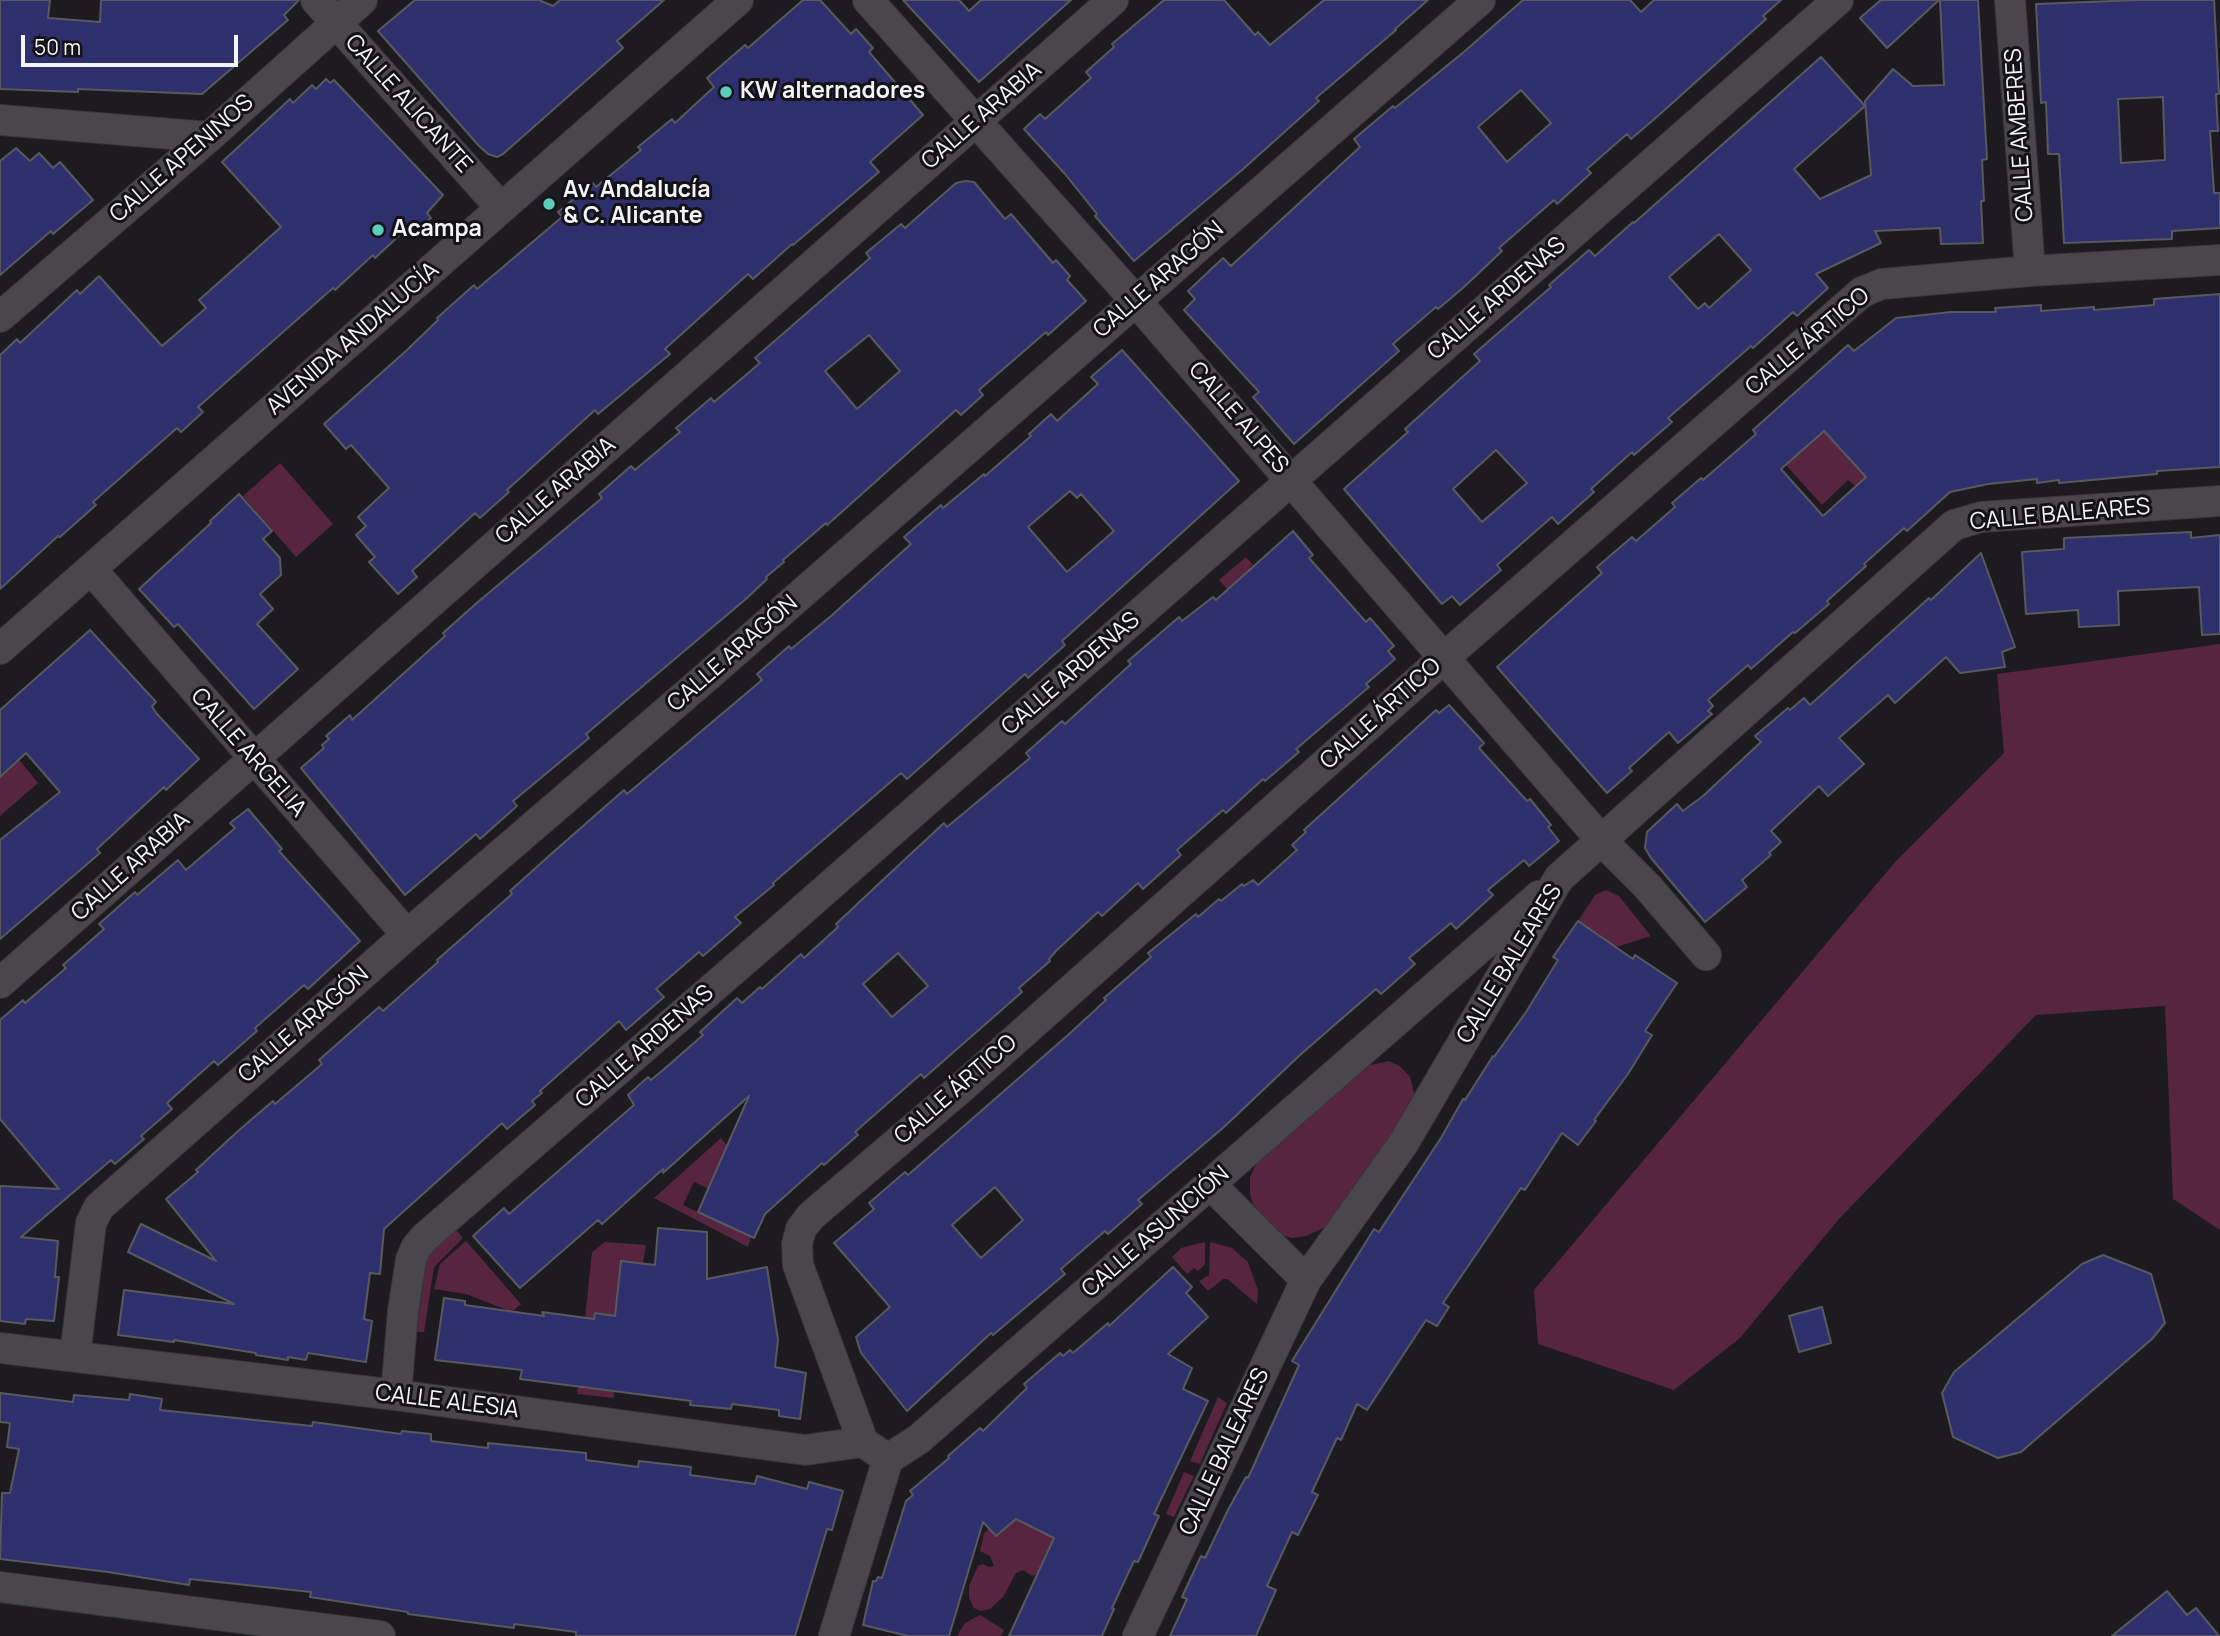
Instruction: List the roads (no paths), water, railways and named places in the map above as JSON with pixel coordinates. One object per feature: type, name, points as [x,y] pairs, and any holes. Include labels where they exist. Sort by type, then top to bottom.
[{"type":"street","name":"CALLE ALICANTE","points":[[316,0],[501,208]]},
{"type":"street","name":"CALLE APENINOS","points":[[0,317],[362,0]]},
{"type":"street","name":"AVENIDA ANDALUCÍA","points":[[0,649],[738,0]]},
{"type":"street","name":"CALLE ALPES","points":[[869,0],[1135,300],[1602,841],[1647,886],[1706,955]]},
{"type":"street","name":"CALLE ARABIA","points":[[0,983],[1113,0]]},
{"type":"street","name":"CALLE ARAGÓN","points":[[75,1356],[91,1223],[99,1207],[407,935],[703,680],[1480,0]]},
{"type":"street","name":"CALLE ARDENAS","points":[[396,1395],[411,1260],[424,1238],[775,934],[1838,0]]},
{"type":"street","name":"CALLE AMBERES","points":[[2010,0],[2030,271]]},
{"type":"street","points":[[0,120],[208,137]]},
{"type":"street","name":"CALLE ÁRTICO","points":[[863,1442],[798,1265],[797,1244],[801,1229],[811,1216],[961,1088],[1445,657],[1862,292],[1882,284],[2030,271],[2220,260]]},
{"type":"street","name":"CALLE BALEARES","points":[[1139,1636],[1306,1280],[1404,1144],[1559,878],[1954,525],[1980,517],[2220,501]]},
{"type":"street","name":"CALLE ARGELIA","points":[[91,569],[407,935]]},
{"type":"street","name":"CALLE ASUNCIÓN","points":[[888,1459],[919,1439],[1559,878]]},
{"type":"street","points":[[1211,1185],[1306,1280]]},
{"type":"street","name":"CALLE ALESIA","points":[[0,1348],[396,1395],[805,1450],[863,1442]]},
{"type":"street","points":[[834,1636],[888,1459],[863,1442]]},
{"type":"street","points":[[0,1587],[380,1636]]},
{"type":"place","name":"KW alternadores","points":[[726,92]]},
{"type":"place","name":"Av. Andalucía & C. Alicante","points":[[549,204]]},
{"type":"place","name":"Acampa","points":[[378,230]]}]
